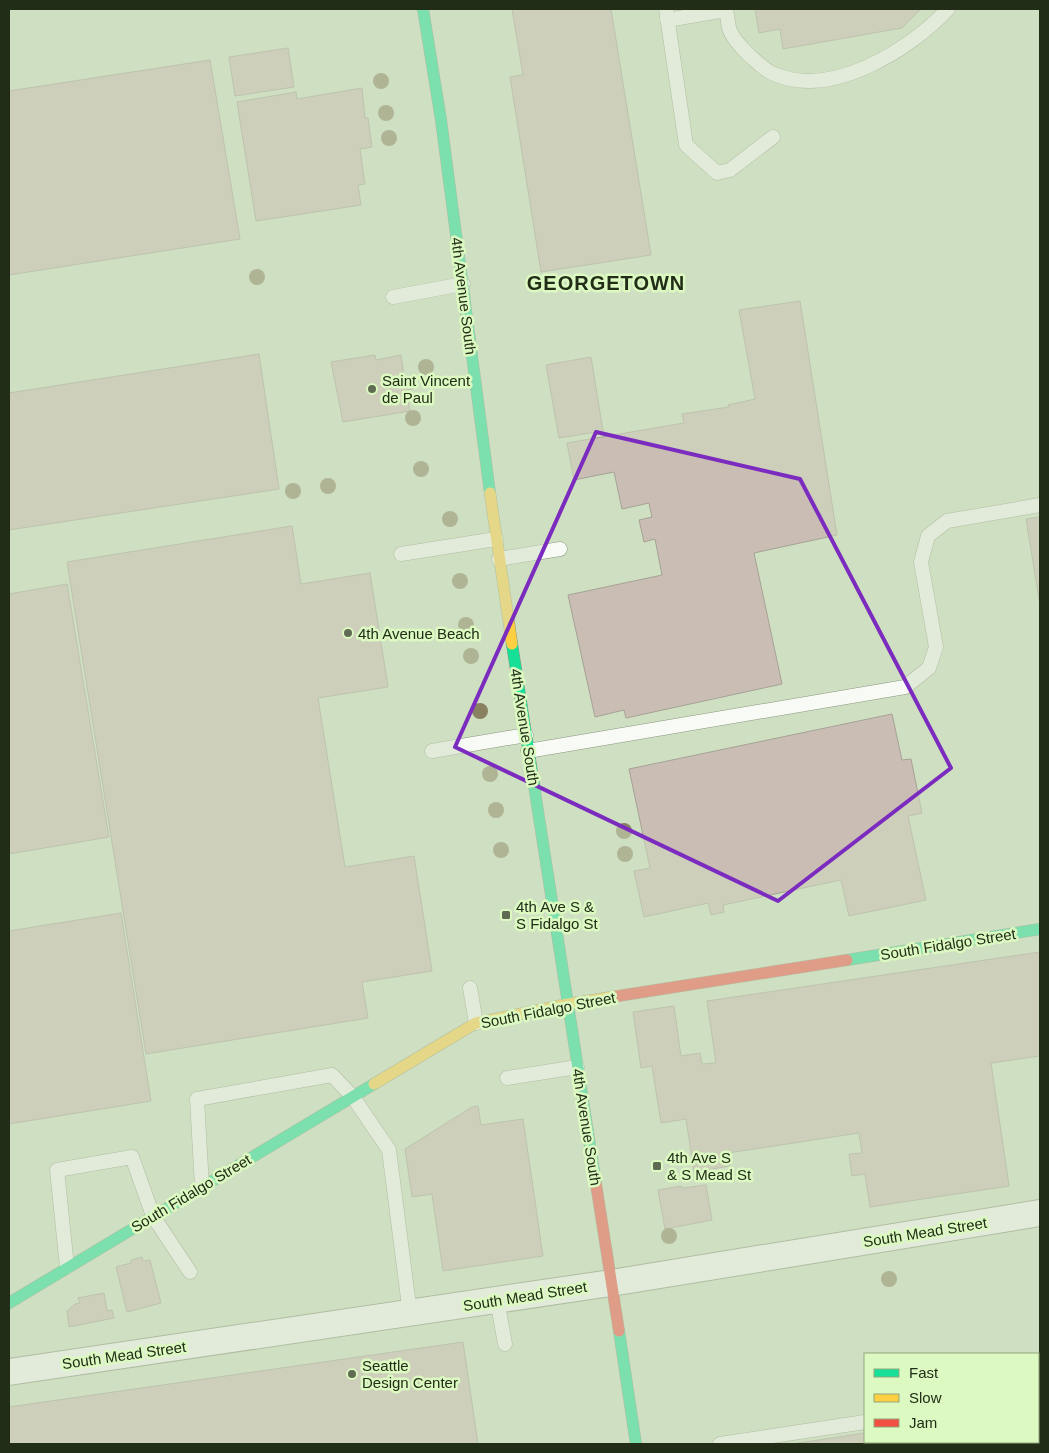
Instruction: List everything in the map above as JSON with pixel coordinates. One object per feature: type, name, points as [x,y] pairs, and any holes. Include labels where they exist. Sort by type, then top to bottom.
[{"type":"main road","name":"4th Avenue South","points":[[424,9],[441,120],[496,539],[636,1444]]},
{"type":"main road","name":"South Fidalgo Street","points":[[9,1303],[476,1023],[568,1004],[1040,929]]},
{"type":"street","name":"South Mead Street","points":[[9,1372],[410,1314],[1040,1213]]},
{"type":"lane","points":[[774,137],[730,170],[717,173],[686,145],[667,14],[726,9],[730,30],[749,57],[773,74],[802,81],[838,77],[872,64],[904,47],[948,9]]},
{"type":"lane","points":[[393,297],[463,284]]},
{"type":"lane","points":[[528,751],[905,687],[929,668],[936,647],[921,562],[928,536],[947,521],[1040,505]]},
{"type":"lane","points":[[401,554],[496,539]]},
{"type":"lane","points":[[499,559],[560,549]]},
{"type":"lane","points":[[432,751],[526,735]]},
{"type":"lane","points":[[470,988],[476,1023]]},
{"type":"lane","points":[[507,1078],[577,1067]]},
{"type":"lane","points":[[202,1186],[197,1100],[332,1075],[353,1097],[389,1150],[410,1314]]},
{"type":"lane","points":[[68,1267],[57,1170],[132,1157],[153,1216],[190,1272]]},
{"type":"lane","points":[[497,1299],[505,1344]]},
{"type":"lane","points":[[720,1444],[864,1422]]},
{"type":"highlighted area","points":[[596,432],[800,479],[951,768],[778,901],[455,747]]},
{"type":"building","points":[[512,9],[611,9],[651,255],[541,272],[510,77],[523,75]]},
{"type":"building","points":[[755,9],[921,9],[902,28],[783,49],[780,29],[759,33]]},
{"type":"building","points":[[288,48],[294,87],[235,96],[229,57]]},
{"type":"building","points":[[210,60],[240,239],[9,275],[9,91]]},
{"type":"building","points":[[362,88],[365,118],[368,118],[372,147],[360,149],[365,184],[358,185],[361,205],[256,221],[237,102],[296,92],[297,99]]},
{"type":"building","points":[[800,301],[837,535],[754,553],[782,684],[626,718],[624,710],[595,717],[568,595],[662,575],[655,539],[644,542],[639,520],[652,517],[649,503],[622,509],[614,472],[574,480],[567,443],[684,423],[682,414],[729,407],[728,405],[755,399],[739,310]]},
{"type":"building","points":[[259,354],[279,489],[9,530],[9,393]]},
{"type":"building","points":[[375,355],[376,360],[401,355],[404,377],[411,376],[413,389],[406,390],[410,411],[343,422],[331,362]]},
{"type":"building","points":[[591,357],[603,431],[559,438],[546,365]]},
{"type":"building","points":[[1040,517],[1040,605],[1026,519]]},
{"type":"building","points":[[292,526],[301,584],[370,573],[388,687],[318,698],[345,867],[414,856],[432,971],[362,982],[368,1018],[146,1054],[67,562]]},
{"type":"building","points":[[67,584],[109,837],[9,854],[9,594]]},
{"type":"building","points":[[892,714],[902,760],[911,759],[922,813],[908,816],[926,900],[849,916],[841,880],[723,905],[724,912],[711,915],[708,903],[644,917],[634,871],[650,868],[629,769]]},
{"type":"building","points":[[121,913],[151,1101],[9,1124],[9,931]]},
{"type":"building","points":[[1040,952],[1040,1056],[991,1063],[1009,1186],[870,1207],[865,1174],[852,1176],[849,1154],[862,1153],[859,1133],[728,1153],[730,1166],[694,1172],[686,1119],[661,1123],[652,1066],[641,1068],[633,1012],[674,1006],[681,1056],[700,1053],[702,1064],[716,1063],[707,1001]]},
{"type":"building","points":[[478,1106],[481,1125],[523,1119],[543,1256],[443,1271],[432,1194],[412,1197],[405,1149],[472,1107]]},
{"type":"building","points":[[706,1185],[712,1220],[665,1229],[658,1190],[681,1186],[682,1188]]},
{"type":"building","points":[[142,1257],[143,1261],[150,1260],[161,1303],[127,1312],[116,1267],[131,1263],[131,1260]]},
{"type":"building","points":[[104,1293],[107,1311],[112,1310],[114,1318],[69,1327],[67,1311],[75,1304],[80,1303],[78,1298]]},
{"type":"building","name":"Seattle Design Center","points":[[463,1342],[478,1444],[9,1444],[9,1407]]},
{"type":"building","points":[[864,1433],[864,1443],[1031,1443],[1031,1444],[792,1444]]},
{"type":"traffic: fast","points":[[423,9],[441,120],[490,493]]},
{"type":"traffic: fast","points":[[512,644],[596,1184]]},
{"type":"traffic: fast","points":[[847,960],[1040,929]]},
{"type":"traffic: fast","points":[[9,1303],[374,1084]]},
{"type":"traffic: fast","points":[[619,1331],[636,1444]]},
{"type":"traffic: slow","points":[[490,493],[512,644]]},
{"type":"traffic: slow","points":[[374,1084],[476,1023],[618,996]]},
{"type":"traffic: jam","points":[[618,996],[847,960]]},
{"type":"traffic: jam","points":[[596,1184],[619,1331]]},
{"type":"place","name":"Saint Vincent de Paul","points":[[372,389]]},
{"type":"place","name":"4th Avenue Beach","points":[[348,633]]},
{"type":"place","name":"4th Ave S & S Fidalgo St","points":[[506,915]]},
{"type":"place","name":"4th Ave S & S Mead St","points":[[657,1166]]},
{"type":"place","name":"Seattle Design Center","points":[[352,1374]]},
{"type":"district","name":"GEORGETOWN","points":[[606,283]]}]
